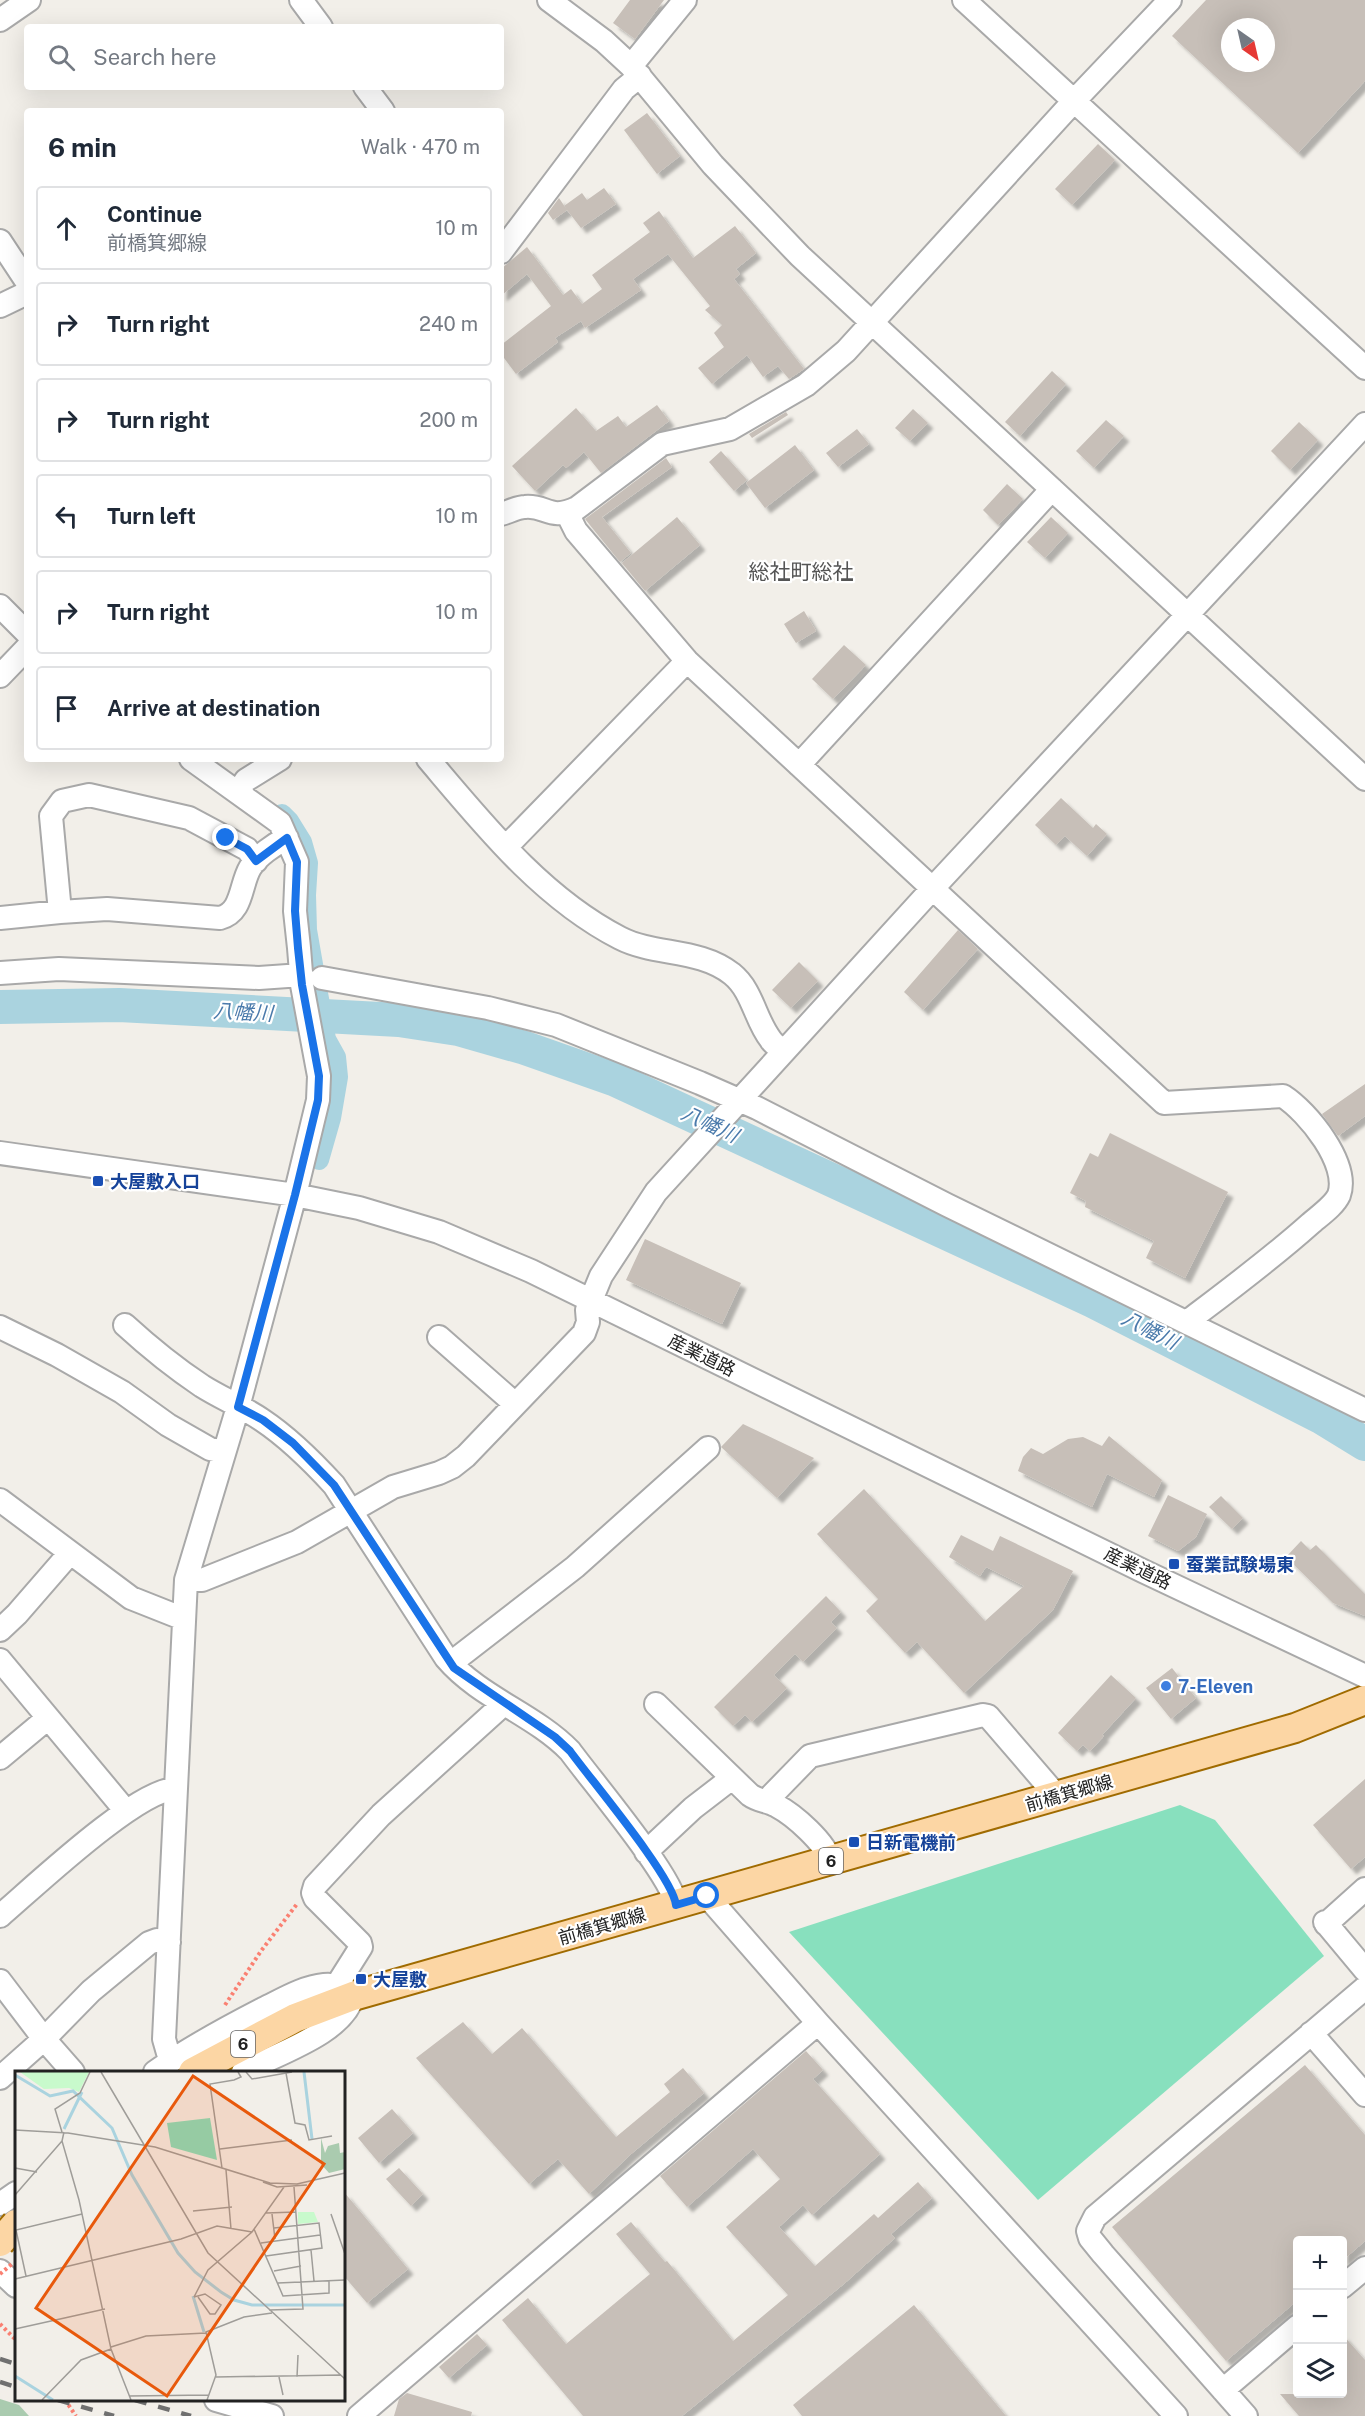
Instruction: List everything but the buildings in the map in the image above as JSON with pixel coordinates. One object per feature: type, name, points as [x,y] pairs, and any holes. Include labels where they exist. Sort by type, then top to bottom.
[{"type":"main road","name":"前橋箕郷線","points":[[173,2068],[295,2018],[345,1990],[676,1905],[1295,1728],[1365,1700]]},
{"type":"main road","points":[[8,2270],[15,2230]]},
{"type":"street","points":[[0,20],[29,0]]},
{"type":"street","points":[[301,0],[319,24]]},
{"type":"street","points":[[549,0],[604,41],[635,71],[740,195],[800,256],[1365,779]]},
{"type":"street","points":[[504,248],[624,89],[684,0]]},
{"type":"street","points":[[964,0],[1365,368]]},
{"type":"street","points":[[504,513],[524,507],[553,514],[567,513],[577,508],[662,444],[730,429],[806,385],[832,365],[1073,102],[1170,0]]},
{"type":"street","points":[[367,90],[381,108]]},
{"type":"street","points":[[0,241],[24,277]]},
{"type":"street","points":[[0,306],[24,294]]},
{"type":"street","points":[[186,1580],[202,1580],[285,1548],[393,1487],[439,1473],[452,1467],[466,1456],[514,1403],[584,1333],[588,1322],[587,1310],[601,1276],[656,1192],[933,888],[1365,424]]},
{"type":"street","points":[[799,765],[1052,489]]},
{"type":"street","points":[[567,513],[576,531],[687,661],[1164,1102],[1283,1096],[1307,1118],[1337,1162],[1341,1177],[1336,1200],[1262,1266],[1192,1318],[1189,1324]]},
{"type":"street","points":[[0,606],[24,630]]},
{"type":"street","points":[[0,676],[24,651]]},
{"type":"street","points":[[506,847],[687,661]]},
{"type":"street","points":[[195,762],[280,823],[297,862],[295,911],[309,980],[311,1037],[319,1076],[318,1100],[295,1195],[238,1407],[186,1580],[165,2039],[173,2068],[218,2033],[298,1992],[315,1986],[345,1990]]},
{"type":"street","points":[[238,792],[246,780],[275,762]]},
{"type":"street","points":[[431,762],[506,847],[560,898],[596,925],[619,938],[654,949],[706,959],[732,974],[751,998],[769,1038],[784,1052]]},
{"type":"street","points":[[60,912],[51,816],[62,801],[88,795],[189,818],[247,849],[256,861]]},
{"type":"street","points":[[0,918],[107,909],[220,918],[235,910],[249,869],[287,838]]},
{"type":"street","points":[[0,974],[59,969],[309,980],[488,1008],[556,1025],[737,1103],[1365,1410]]},
{"type":"street","name":"産業道路","points":[[0,1153],[295,1195],[359,1208],[474,1245],[1143,1571],[1365,1676]]},
{"type":"street","points":[[125,1325],[145,1344],[201,1385],[263,1420],[293,1443],[334,1485],[451,1664],[501,1702],[555,1737],[570,1751],[646,1852],[673,1892],[676,1905]]},
{"type":"street","points":[[1,1331],[57,1355],[122,1392],[168,1425],[210,1449],[224,1452]]},
{"type":"street","points":[[439,1337],[514,1403]]},
{"type":"street","points":[[451,1664],[575,1567],[708,1448]]},
{"type":"street","points":[[0,1500],[140,1603],[184,1618]]},
{"type":"street","points":[[0,1630],[17,1614],[70,1553]]},
{"type":"street","points":[[0,1660],[125,1810]]},
{"type":"street","points":[[247,2071],[307,2041],[337,2021],[350,2005],[345,1990],[362,1947],[313,1893],[315,1886],[381,1815],[496,1710],[501,1702]]},
{"type":"street","points":[[656,1704],[755,1799],[769,1802],[789,1814],[826,1849],[830,1861]]},
{"type":"street","points":[[769,1802],[772,1795],[810,1756],[983,1714],[988,1716],[1049,1787],[1052,1797]]},
{"type":"street","points":[[0,1758],[48,1718]]},
{"type":"street","points":[[646,1852],[693,1808],[732,1778]]},
{"type":"street","points":[[0,1916],[125,1810],[159,1791],[176,1788]]},
{"type":"street","points":[[1365,1889],[1326,1923],[1365,1970]]},
{"type":"street","points":[[707,1896],[818,2023],[1176,2416]]},
{"type":"street","points":[[0,2078],[44,2040],[91,1991],[149,1944],[157,1941],[169,1942]]},
{"type":"street","points":[[0,1981],[44,2040],[71,2071]]},
{"type":"street","points":[[1246,2416],[1103,2254],[1090,2238],[1088,2231],[1095,2217],[1365,1988]]},
{"type":"street","points":[[359,2416],[818,2023]]},
{"type":"street","points":[[1311,2033],[1365,2095]]},
{"type":"street","points":[[0,2204],[15,2194]]},
{"type":"street","points":[[1347,2283],[1365,2268]]},
{"type":"street","points":[[1222,2390],[1293,2330]]},
{"type":"street","points":[[220,2401],[272,2416]]},
{"type":"path","points":[[218,2033],[216,2027],[218,2016],[261,1950],[303,1896],[313,1893]]},
{"type":"path","points":[[0,2324],[15,2339]]},
{"type":"path","points":[[65,2401],[76,2416]]},
{"type":"green space","points":[[1180,1805],[1215,1820],[1324,1956],[1038,2200],[789,1932]]},
{"type":"green space","points":[[0,2399],[19,2405],[29,2416],[0,2416]]},
{"type":"waterway","points":[[282,814],[302,842],[308,863],[307,930],[326,1039],[336,1057],[338,1077],[331,1118],[319,1160]]},
{"type":"waterway","name":"八幡川","points":[[0,1007],[119,1005],[399,1020],[458,1029],[525,1048],[616,1080],[1093,1301],[1321,1417],[1365,1444]]},
{"type":"railway","points":[[0,2359],[15,2364]]},
{"type":"railway","points":[[0,2382],[15,2387]]},
{"type":"railway","points":[[62,2401],[114,2416]]},
{"type":"railway","points":[[138,2401],[191,2416]]},
{"type":"place","name":"大屋敷入口","points":[[98,1181]]},
{"type":"place","name":"蚕業試験場東","points":[[1174,1564]]},
{"type":"place","name":"7-Eleven","points":[[1166,1686]]},
{"type":"place","name":"日新電機前","points":[[854,1842]]},
{"type":"place","name":"大屋敷","points":[[361,1979]]},
{"type":"district","name":"総社町総社","points":[[801,571]]},
{"type":"route","points":[[226,838],[247,849],[256,861],[287,838],[295,855],[297,862],[295,911],[302,985],[319,1076],[318,1100],[295,1195],[238,1407],[263,1420],[293,1443],[334,1485],[454,1668],[555,1737],[570,1751],[659,1869],[673,1892],[676,1905],[707,1896]]}]
